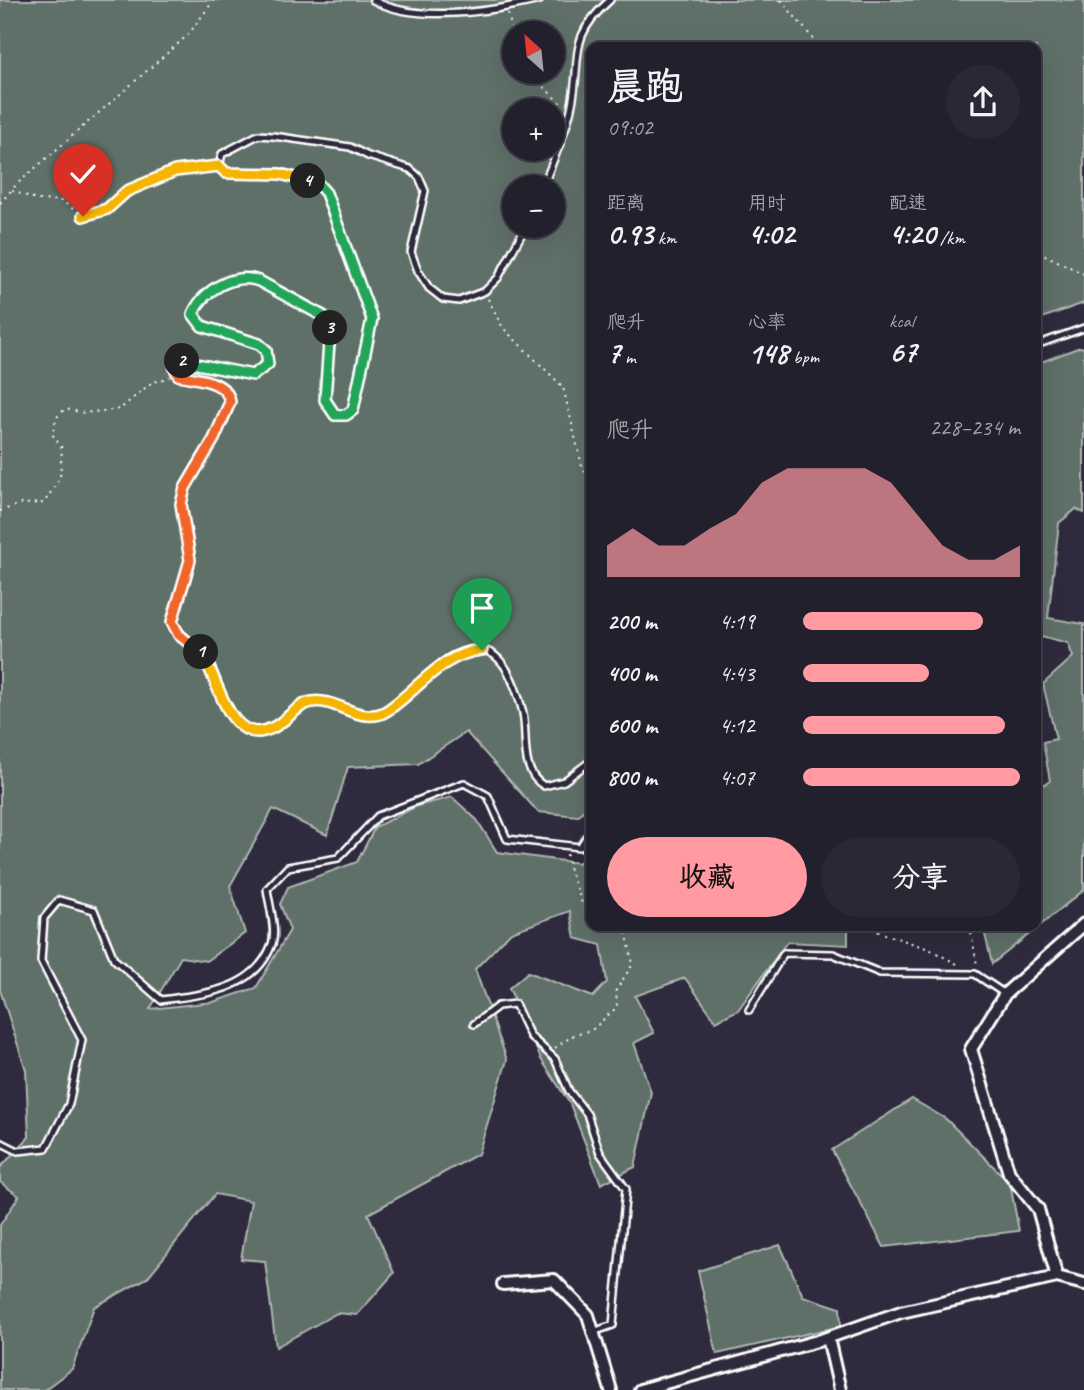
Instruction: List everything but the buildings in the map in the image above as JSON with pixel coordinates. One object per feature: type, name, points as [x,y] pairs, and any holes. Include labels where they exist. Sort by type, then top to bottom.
[{"type":"street","points":[[1057,1277],[1038,1209],[1009,1173],[971,1049],[1005,993],[1084,924]]},
{"type":"street","points":[[640,1390],[828,1338],[901,1312],[1057,1277],[1084,1284]]},
{"type":"street","points":[[503,1284],[554,1280],[587,1315],[611,1390]]},
{"type":"street","points":[[828,1338],[840,1390]]},
{"type":"lane","points":[[373,0],[399,12],[417,13],[506,8],[540,0]]},
{"type":"lane","points":[[547,175],[570,112],[576,80],[578,42],[589,19],[610,0]]},
{"type":"lane","points":[[520,238],[498,278],[485,292],[459,302],[443,299],[429,288],[418,271],[411,252],[425,191],[419,177],[410,169],[368,156],[351,147],[258,135],[222,154],[219,166],[226,173],[280,174],[317,183],[326,193],[335,214],[351,269],[369,306],[372,319],[353,410],[346,415],[335,415],[325,400],[330,327],[327,320],[249,277],[214,288],[197,305],[193,314],[202,326],[259,344],[266,350],[268,364],[253,375],[187,360],[175,368],[178,375],[217,384],[229,397],[214,439],[185,488],[181,504],[190,560],[172,622],[179,635],[197,647],[209,663],[227,712],[246,728],[258,732],[272,729],[308,703],[321,701],[360,715],[380,714],[450,658],[468,651],[482,650],[496,655],[505,666],[523,713],[526,757],[537,781],[544,786],[564,781],[586,764]]},
{"type":"lane","points":[[1041,343],[1084,328]]},
{"type":"lane","points":[[0,1142],[18,1151],[46,1148],[69,1104],[82,1040],[41,961],[44,918],[59,900],[94,910],[114,959],[161,1000],[221,992],[252,975],[273,942],[267,889],[288,867],[338,858],[379,816],[464,783],[488,796],[507,839],[580,847],[586,838]]},
{"type":"lane","points":[[749,1010],[783,953],[833,954],[880,974],[975,974],[1005,993]]},
{"type":"lane","points":[[474,1024],[498,1006],[515,1004],[530,1036],[555,1059],[569,1091],[587,1114],[600,1153],[626,1189],[613,1325],[593,1332]]},
{"type":"path","points":[[0,203],[188,35],[214,0]]},
{"type":"path","points":[[781,0],[816,42]]},
{"type":"path","points":[[506,8],[510,21]]},
{"type":"path","points":[[541,84],[570,112]]},
{"type":"path","points":[[11,191],[39,200],[62,201],[83,216],[107,209],[127,191],[175,171],[219,166]]},
{"type":"path","points":[[1041,249],[1043,254],[1084,274]]},
{"type":"path","points":[[485,292],[503,328],[563,387],[583,470],[586,472]]},
{"type":"path","points":[[0,511],[21,504],[44,503],[55,486],[60,478],[62,448],[52,434],[57,417],[65,410],[84,413],[120,409],[151,383],[178,375]]},
{"type":"path","points":[[566,846],[567,870],[578,884],[583,907],[586,908]]},
{"type":"path","points":[[548,1053],[572,1036],[593,1029],[617,1007],[616,990],[633,964],[626,931]]},
{"type":"path","points":[[876,931],[929,948],[975,974],[978,961],[971,931]]},
{"type":"green space","points":[[0,0],[1084,0],[1084,303],[1041,318],[1041,42],[586,42],[586,807],[578,816],[538,812],[466,732],[418,764],[348,767],[327,835],[273,809],[230,886],[245,933],[206,961],[181,957],[150,1009],[213,1002],[256,988],[290,930],[280,904],[288,887],[357,862],[375,827],[417,806],[452,797],[477,820],[497,852],[578,863],[586,859],[586,931],[848,931],[848,945],[787,942],[738,1010],[716,1021],[685,978],[635,996],[654,1033],[634,1043],[651,1092],[635,1167],[601,1184],[570,1104],[541,1059],[509,988],[528,972],[593,997],[607,982],[601,945],[575,938],[570,911],[511,932],[475,969],[507,1060],[478,1154],[368,1214],[394,1273],[357,1315],[337,1313],[276,1347],[265,1261],[241,1259],[251,1201],[215,1194],[147,1278],[94,1307],[72,1369],[44,1390],[0,1390],[0,1225],[19,1196],[0,1182],[0,1168],[29,1137],[26,1070],[0,990]]},
{"type":"green space","points":[[1080,347],[1084,348],[1084,513],[1076,509],[1059,523],[1048,618],[1084,624],[1084,890],[1041,925],[1041,786],[1050,781],[1043,742],[1056,739],[1043,684],[1073,657],[1068,643],[1041,638],[1041,362]]},
{"type":"green space","points":[[984,931],[1033,931],[992,964]]},
{"type":"green space","points":[[912,1099],[946,1119],[1010,1183],[1019,1231],[884,1247],[832,1150]]},
{"type":"green space","points":[[780,1245],[803,1296],[840,1308],[841,1326],[717,1354],[698,1271]]},
{"type":"route","points":[[83,216],[107,209],[127,191],[175,171],[219,166],[226,173],[280,174],[317,183],[326,193],[335,214],[351,269],[369,306],[372,319],[353,410],[346,415],[335,415],[325,400],[330,327],[323,316],[249,277],[214,288],[197,305],[193,314],[195,321],[202,326],[259,344],[266,350],[268,358],[268,364],[263,371],[253,375],[187,360],[179,362],[175,368],[178,375],[217,384],[226,391],[230,402],[214,439],[185,488],[181,504],[190,560],[172,622],[179,635],[197,647],[209,663],[217,691],[227,712],[246,728],[258,732],[272,729],[308,703],[321,701],[360,715],[380,714],[450,658],[468,651],[482,650]]}]
